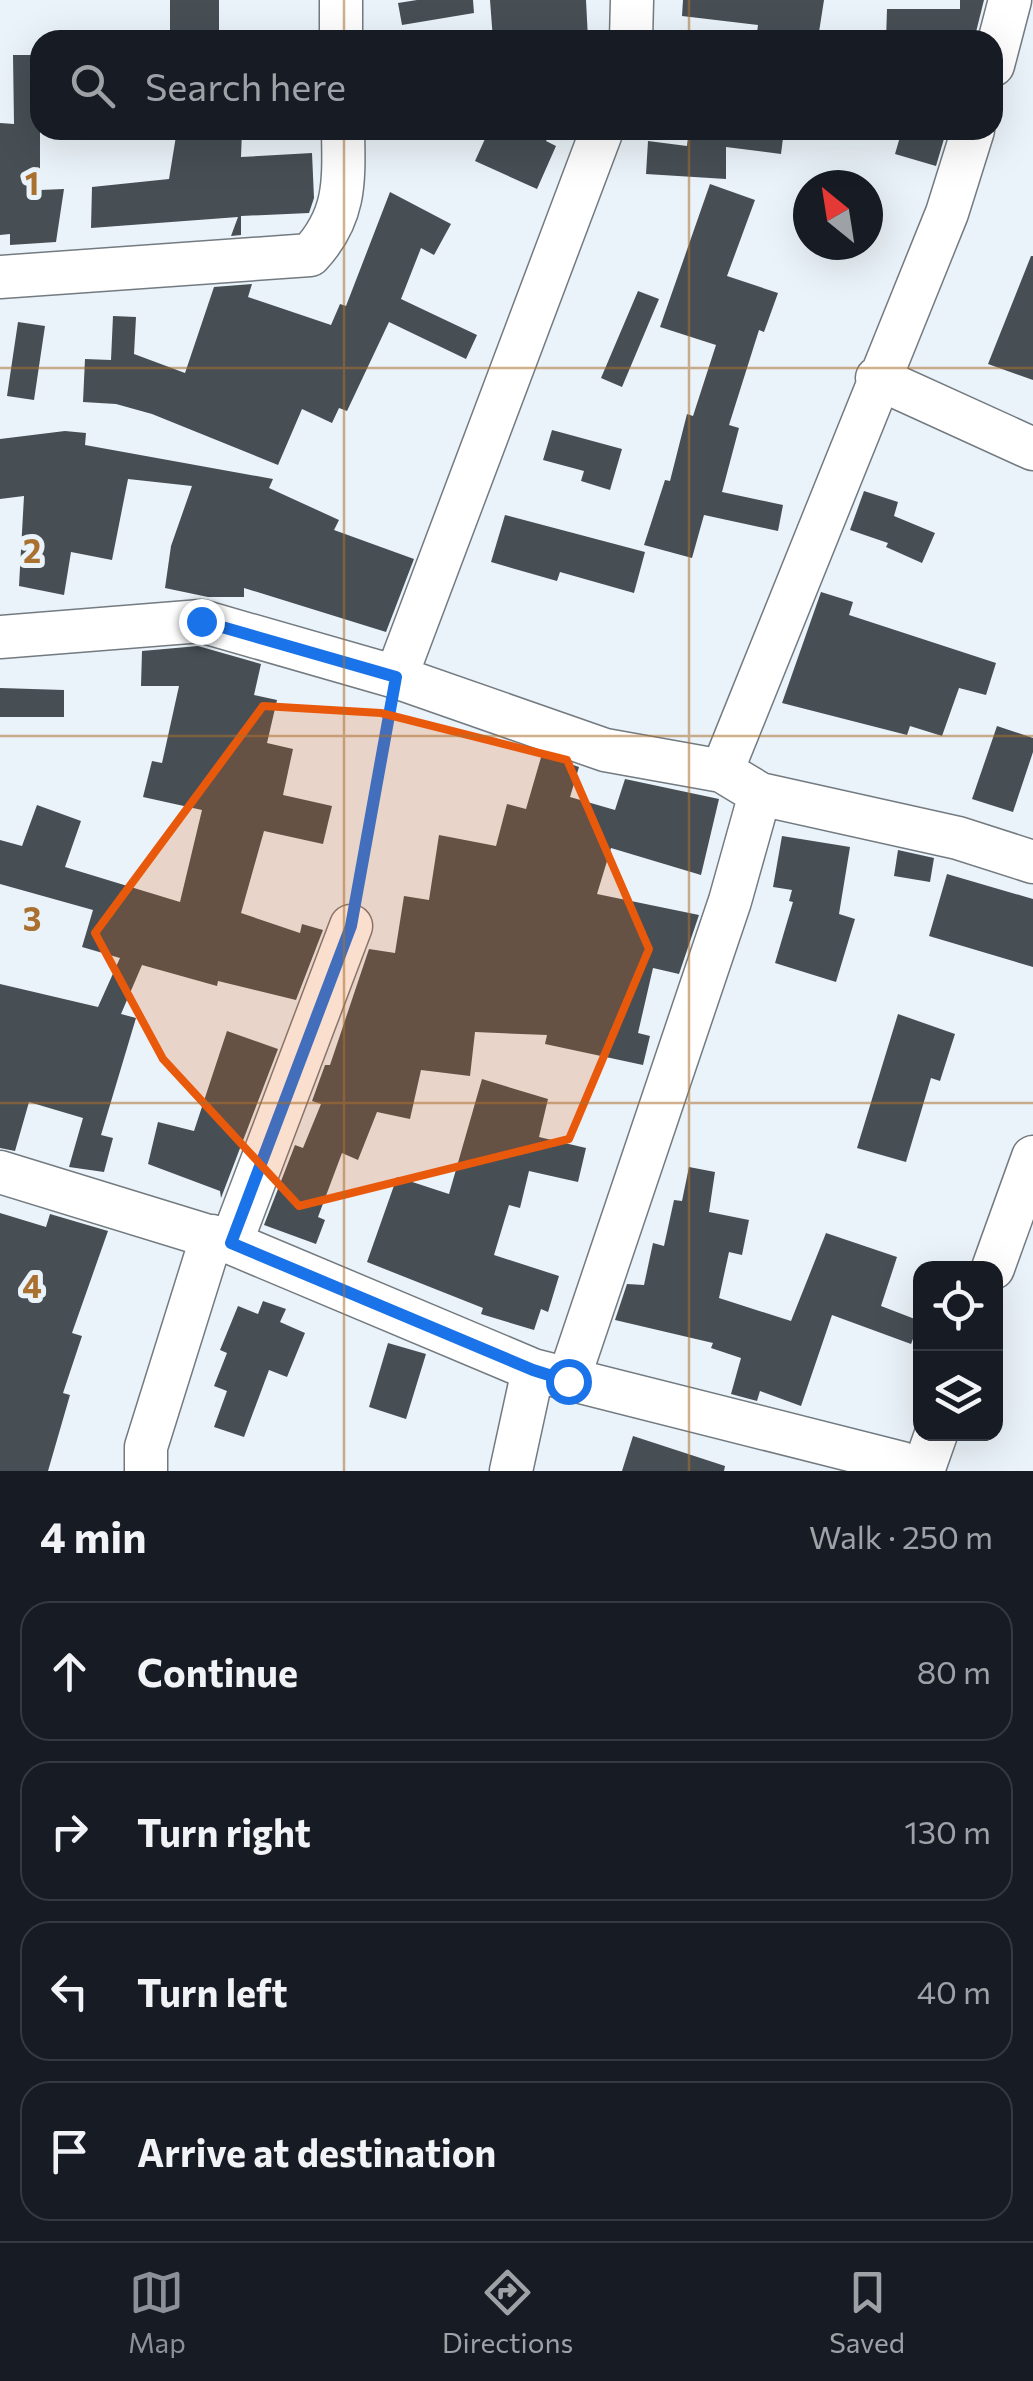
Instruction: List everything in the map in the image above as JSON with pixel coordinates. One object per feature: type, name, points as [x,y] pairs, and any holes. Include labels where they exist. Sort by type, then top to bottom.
[{"type":"street","points":[[341,0],[342,30]]},
{"type":"street","points":[[631,30],[632,0]]},
{"type":"street","points":[[0,277],[310,255],[334,229],[344,177],[344,140]]},
{"type":"street","points":[[396,677],[598,140]]},
{"type":"street","points":[[722,772],[947,213],[969,140]]},
{"type":"street","points":[[878,378],[1033,449]]},
{"type":"street","points":[[0,637],[201,621],[396,677],[605,750],[722,772],[760,794],[958,838],[1033,862]]},
{"type":"street","points":[[510,1471],[550,1376],[730,901],[760,794]]},
{"type":"street","points":[[146,1471],[146,1448],[222,1239],[351,926]]},
{"type":"street","points":[[996,1261],[1033,1157]]},
{"type":"street","points":[[0,1172],[222,1239],[550,1376],[909,1469],[931,1441]]},
{"type":"path","points":[[351,926],[396,677]]},
{"type":"highlighted area","points":[[263,706],[381,713],[567,760],[649,949],[569,1139],[299,1206],[163,1059],[95,933]]},
{"type":"building","points":[[170,0],[219,0],[219,30],[170,30]]},
{"type":"building","points":[[473,0],[474,13],[402,25],[398,3]]},
{"type":"building","points":[[490,0],[586,0],[588,30],[492,30]]},
{"type":"building","points":[[683,0],[824,0],[819,30],[757,30],[758,25],[682,16]]},
{"type":"building","points":[[960,0],[984,0],[976,30],[886,30],[887,9],[960,9]]},
{"type":"building","points":[[13,55],[30,55],[30,140],[40,140],[40,190],[64,189],[56,242],[10,245],[10,234],[0,235],[0,123],[14,124]]},
{"type":"building","points":[[175,140],[242,140],[241,157],[312,153],[314,198],[309,213],[241,216],[241,235],[231,236],[238,217],[91,228],[92,187],[169,179]]},
{"type":"building","points":[[484,140],[546,140],[556,146],[537,189],[475,161]]},
{"type":"building","points":[[688,140],[783,140],[781,154],[726,147],[726,179],[646,174],[648,141],[687,146]]},
{"type":"building","points":[[899,140],[944,140],[936,166],[895,154]]},
{"type":"building","points":[[710,184],[755,200],[727,276],[778,293],[764,332],[759,330],[729,425],[739,428],[722,492],[783,505],[778,531],[704,515],[692,558],[644,545],[665,480],[670,481],[687,414],[693,416],[716,345],[660,327]]},
{"type":"building","points":[[390,192],[451,224],[434,255],[421,248],[401,299],[477,335],[466,359],[389,322],[347,411],[339,408],[332,423],[302,409],[278,465],[152,414],[116,404],[83,402],[85,359],[111,360],[113,316],[136,317],[134,354],[185,373],[214,287],[252,284],[248,297],[331,325],[340,304],[346,306]]},
{"type":"building","points":[[1033,256],[1033,380],[988,364]]},
{"type":"building","points":[[638,291],[659,299],[622,387],[601,378]]},
{"type":"building","points":[[18,322],[45,326],[34,400],[7,396]]},
{"type":"building","points":[[552,430],[622,449],[610,490],[581,481],[584,471],[543,460]]},
{"type":"building","points":[[65,431],[86,433],[85,445],[273,479],[269,488],[339,520],[334,530],[414,559],[386,632],[244,588],[244,597],[208,597],[165,588],[171,546],[192,486],[128,479],[112,560],[71,552],[64,595],[19,586],[24,496],[0,499],[0,439]]},
{"type":"building","points":[[864,491],[898,502],[894,516],[935,533],[922,563],[886,547],[888,543],[850,530]]},
{"type":"building","points":[[505,515],[645,552],[634,593],[560,572],[557,581],[491,562]]},
{"type":"building","points":[[821,592],[853,602],[849,615],[996,663],[986,695],[959,688],[942,736],[910,726],[907,735],[782,703]]},
{"type":"building","points":[[198,646],[261,664],[254,695],[277,700],[267,743],[293,749],[283,795],[332,806],[323,844],[264,831],[241,913],[300,933],[302,924],[323,930],[296,1000],[218,981],[217,986],[142,965],[121,1014],[136,1018],[101,1135],[113,1138],[104,1172],[69,1167],[83,1118],[29,1102],[15,1151],[0,1148],[0,984],[98,1007],[120,958],[82,947],[93,910],[0,884],[0,840],[22,846],[37,805],[81,821],[65,867],[180,902],[202,810],[143,797],[152,761],[162,763],[179,686],[141,686],[142,651]]},
{"type":"building","points":[[0,688],[64,690],[64,717],[0,717]]},
{"type":"building","points":[[997,726],[1033,738],[1033,752],[1013,812],[972,799]]},
{"type":"building","points":[[542,754],[579,767],[570,797],[615,810],[625,779],[719,799],[701,875],[611,848],[597,894],[699,915],[679,974],[653,968],[638,1033],[650,1036],[643,1065],[545,1044],[547,1035],[475,1032],[470,1076],[421,1070],[410,1119],[377,1112],[358,1160],[342,1153],[318,1217],[325,1220],[316,1244],[264,1225],[295,1145],[303,1148],[321,1104],[312,1101],[325,1065],[330,1065],[369,949],[395,953],[404,896],[429,900],[439,835],[496,846],[507,804],[526,809]]},
{"type":"building","points":[[782,836],[850,847],[839,914],[855,919],[836,982],[775,963],[793,902],[789,901],[792,890],[773,887]]},
{"type":"building","points":[[898,850],[934,858],[930,882],[894,876]]},
{"type":"building","points":[[947,874],[1033,899],[1033,967],[929,936]]},
{"type":"building","points":[[898,1014],[955,1034],[940,1081],[931,1078],[906,1162],[857,1148]]},
{"type":"building","points":[[227,1031],[278,1049],[221,1198],[220,1191],[148,1164],[158,1122],[194,1131]]},
{"type":"building","points":[[482,1079],[548,1099],[539,1137],[586,1148],[578,1182],[529,1171],[520,1208],[509,1205],[494,1255],[559,1276],[548,1312],[541,1309],[534,1330],[481,1314],[483,1308],[367,1262],[397,1177],[449,1194]]},
{"type":"building","points":[[689,1167],[715,1172],[709,1212],[749,1220],[742,1255],[729,1252],[719,1298],[791,1321],[826,1233],[897,1257],[881,1306],[913,1318],[911,1344],[832,1315],[801,1406],[760,1391],[757,1401],[731,1394],[741,1358],[711,1348],[713,1343],[615,1320],[627,1284],[644,1285],[653,1243],[664,1246],[674,1200],[682,1201]]},
{"type":"building","points":[[0,1213],[46,1227],[50,1214],[108,1231],[72,1333],[82,1336],[63,1393],[70,1395],[48,1471],[0,1471]]},
{"type":"building","points":[[263,1301],[286,1309],[280,1322],[305,1333],[287,1377],[269,1370],[244,1437],[214,1427],[227,1391],[214,1386],[227,1353],[220,1350],[238,1306],[258,1314]]},
{"type":"building","points":[[388,1343],[426,1354],[406,1419],[369,1407]]},
{"type":"building","points":[[633,1436],[725,1466],[724,1471],[622,1471]]},
{"type":"route","points":[[201,621],[396,677],[351,926],[231,1243],[533,1370],[568,1381]]}]
